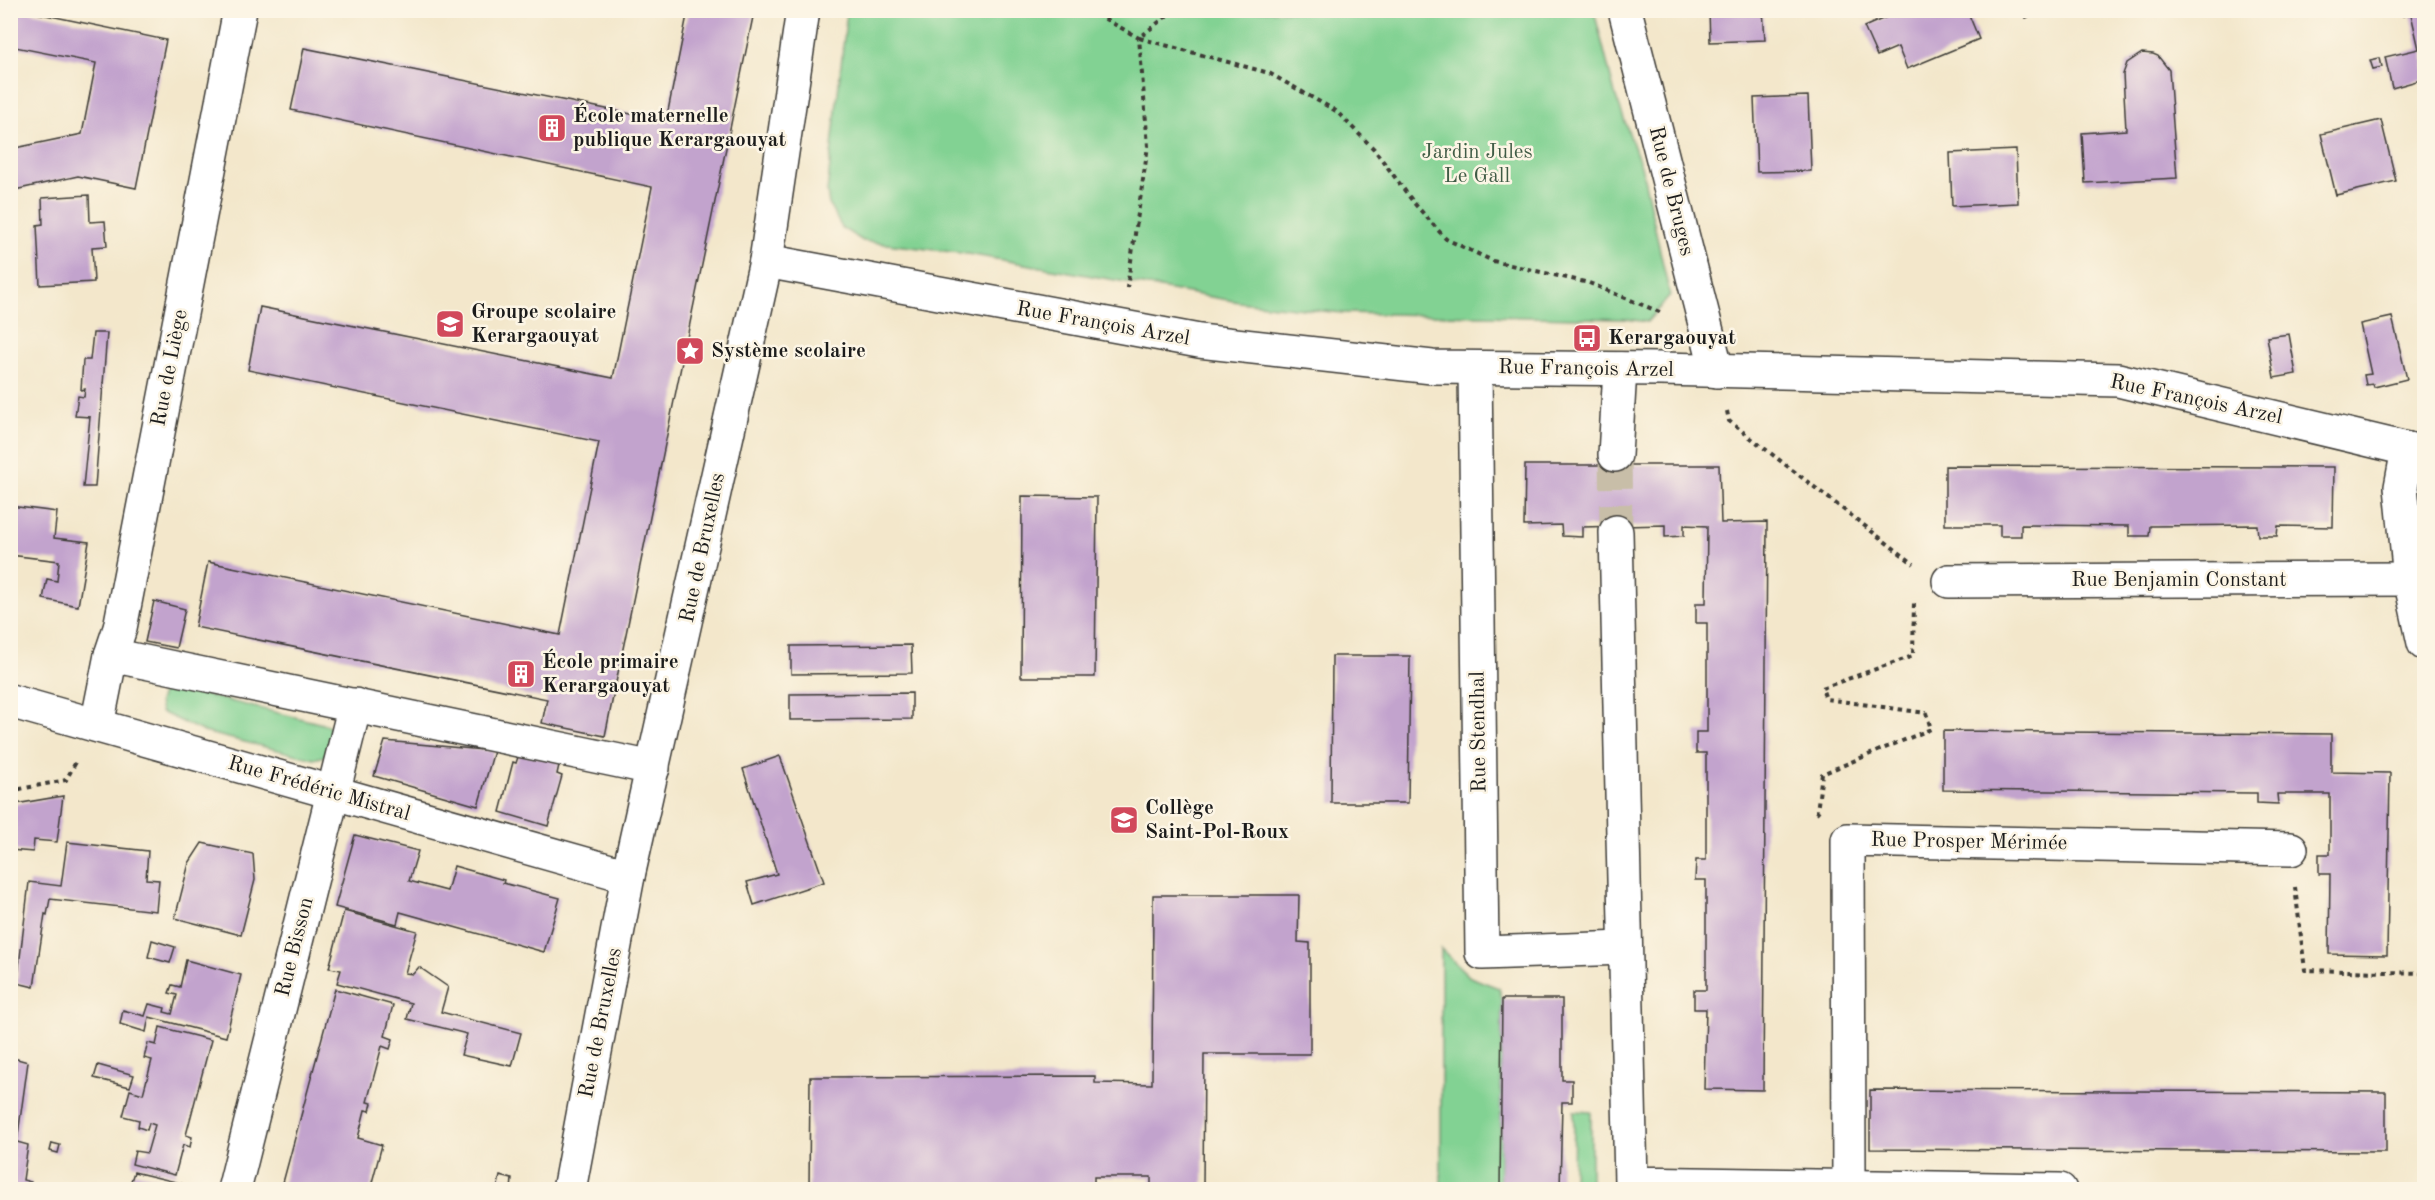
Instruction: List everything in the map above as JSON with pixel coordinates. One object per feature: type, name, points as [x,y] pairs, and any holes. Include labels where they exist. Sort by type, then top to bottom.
[{"type":"street","name":"Rue de Liège","points":[[97,725],[111,655],[120,628],[240,10]]},
{"type":"street","name":"Rue de Bruxelles","points":[[569,1190],[628,876],[765,261],[803,10]]},
{"type":"street","name":"Rue de Bruges","points":[[1625,10],[1717,371]]},
{"type":"street","name":"Rue François Arzel","points":[[765,261],[1199,341],[1432,367],[2118,380],[2416,451]]},
{"type":"street","name":"Rue Stendhal","points":[[1475,368],[1482,953],[1625,948]]},
{"type":"street","points":[[1615,455],[1620,369]]},
{"type":"street","points":[[2416,451],[2401,487],[2410,579],[2424,643]]},
{"type":"street","points":[[1616,532],[1631,1183],[2060,1190]]},
{"type":"street","name":"Rue Benjamin Constant","points":[[1948,581],[2410,579]]},
{"type":"street","points":[[111,655],[653,768]]},
{"type":"street","name":"Rue Frédéric Mistral","points":[[10,701],[628,876]]},
{"type":"street","name":"Rue Bisson","points":[[234,1190],[355,705]]},
{"type":"street","name":"Rue Prosper Mérimée","points":[[1849,1185],[1848,840],[2291,849]]},
{"type":"path","points":[[1089,10],[1139,38],[1269,73],[1336,111],[1374,149],[1414,203],[1446,239],[1493,261],[1589,283],[1656,312],[1704,321]]},
{"type":"path","points":[[1139,38],[1174,10]]},
{"type":"path","points":[[1121,327],[1148,146],[1139,38]]},
{"type":"path","points":[[1717,371],[1730,421],[1914,562],[1914,574]]},
{"type":"path","points":[[1848,840],[1817,811],[1822,774],[1931,729],[1926,713],[1826,699],[1822,687],[1913,656],[1914,597]]},
{"type":"path","points":[[10,791],[66,780],[97,725]]},
{"type":"path","points":[[2291,849],[2305,970],[2424,973]]},
{"type":"green space","name":"Jardin Jules Le Gall","points":[[847,11],[1594,11],[1615,94],[1642,169],[1670,296],[1647,322],[1626,319],[1342,313],[1239,302],[968,254],[863,241],[842,228],[829,204],[827,192]]},
{"type":"green space","points":[[173,687],[327,725],[332,731],[330,748],[325,756],[314,759],[204,732],[161,712],[159,702],[163,690]]},
{"type":"green space","points":[[1441,949],[1470,977],[1499,988],[1502,999],[1500,1189],[1441,1189]]},
{"type":"green space","points":[[1574,1111],[1591,1112],[1591,1189],[1573,1189]]},
{"type":"building","points":[[10,10],[22,10],[166,40],[136,188],[78,176],[10,191],[10,149],[82,134],[96,63],[10,46]]},
{"type":"building","points":[[431,10],[471,10],[469,19]]},
{"type":"building","points":[[688,10],[754,12],[605,736],[542,723],[547,699],[195,627],[208,562],[560,635],[599,442],[248,370],[260,307],[613,378],[652,187],[291,110],[304,48],[666,121]]},
{"type":"building","points":[[1709,10],[1763,10],[1765,40],[1710,42]]},
{"type":"building","points":[[1903,10],[1967,10],[1979,39],[1907,69],[1898,47],[1877,56],[1864,27]]},
{"type":"building","points":[[2401,10],[2424,10],[2424,79],[2392,88],[2385,57],[2419,49],[2411,14],[2403,16]]},
{"type":"building","points":[[2022,11],[2044,11],[2026,18]]},
{"type":"building","points":[[2142,53],[2158,56],[2169,70],[2177,178],[2085,183],[2082,133],[2126,130],[2123,74],[2127,63]]},
{"type":"building","points":[[2380,58],[2382,67],[2373,69],[2370,60]]},
{"type":"building","points":[[1808,96],[1811,171],[1757,172],[1754,98]]},
{"type":"building","points":[[2381,120],[2396,181],[2336,195],[2321,134]]},
{"type":"building","points":[[2016,150],[2018,203],[1952,206],[1950,153]]},
{"type":"building","points":[[89,195],[90,222],[105,221],[107,246],[92,247],[94,282],[40,285],[37,225],[43,224],[42,198]]},
{"type":"building","points":[[2392,317],[2407,379],[2374,387],[2373,384],[2366,385],[2364,375],[2371,374],[2360,324]]},
{"type":"building","points":[[93,333],[107,333],[95,487],[83,487],[90,417],[75,416],[78,396],[84,397],[85,389],[81,390],[83,360],[90,360]]},
{"type":"building","points":[[2289,334],[2296,374],[2274,378],[2267,337]]},
{"type":"building","points":[[1525,465],[1719,465],[1721,523],[1767,522],[1763,1090],[1704,1089],[1706,1009],[1694,1009],[1694,990],[1706,990],[1706,880],[1695,880],[1696,860],[1706,860],[1706,753],[1696,753],[1696,732],[1707,732],[1707,623],[1696,623],[1696,603],[1706,603],[1707,526],[1684,525],[1684,536],[1665,537],[1665,525],[1582,527],[1582,537],[1562,536],[1561,525],[1524,526]]},
{"type":"building","points":[[1945,466],[2334,467],[2333,527],[2278,526],[2277,536],[2258,536],[2257,525],[2150,526],[2149,536],[2129,536],[2129,526],[2021,525],[2021,536],[2000,536],[2000,525],[1945,525]]},
{"type":"building","points":[[1022,496],[1097,497],[1095,677],[1021,677]]},
{"type":"building","points":[[10,506],[57,512],[54,538],[89,542],[78,606],[43,599],[47,579],[57,581],[59,561],[10,555]]},
{"type":"building","points":[[154,601],[185,609],[176,648],[145,642]]},
{"type":"building","points":[[911,645],[912,673],[791,674],[791,646]]},
{"type":"building","points":[[1332,656],[1410,656],[1408,803],[1331,803]]},
{"type":"building","points":[[912,693],[912,719],[790,720],[790,694]]},
{"type":"building","points":[[1943,731],[2331,734],[2331,772],[2390,773],[2387,955],[2329,954],[2330,874],[2319,874],[2319,854],[2330,854],[2330,794],[2277,794],[2278,804],[2257,803],[2257,793],[1943,790]]},
{"type":"building","points":[[385,741],[494,751],[478,806],[374,776]]},
{"type":"building","points":[[519,754],[560,761],[557,774],[562,776],[548,826],[500,812],[513,762],[516,763]]},
{"type":"building","points":[[780,756],[824,882],[754,905],[747,882],[777,874],[743,769]]},
{"type":"building","points":[[63,796],[57,842],[34,840],[33,852],[10,850],[10,805]]},
{"type":"building","points":[[355,835],[418,851],[409,881],[447,891],[454,866],[504,880],[503,883],[560,898],[544,952],[400,912],[397,924],[335,907]]},
{"type":"building","points":[[67,842],[148,851],[146,879],[159,880],[156,911],[50,899],[47,915],[45,914],[34,987],[17,983],[29,882],[61,886]]},
{"type":"building","points":[[202,843],[253,854],[255,880],[241,935],[175,918],[189,863]]},
{"type":"building","points":[[1153,895],[1299,895],[1298,942],[1310,943],[1310,1054],[1204,1054],[1203,1190],[1151,1190],[1151,1177],[1094,1177],[1094,1190],[809,1190],[810,1077],[1095,1076],[1095,1083],[1152,1084]]},
{"type":"building","points":[[344,911],[417,931],[405,973],[413,974],[419,967],[448,987],[441,1012],[521,1033],[512,1066],[461,1055],[467,1034],[407,1019],[411,1003],[337,983],[341,970],[329,968]]},
{"type":"building","points":[[152,940],[175,947],[170,963],[148,957]]},
{"type":"building","points":[[186,960],[241,975],[226,1037],[149,1017],[146,1032],[120,1024],[123,1010],[145,1016],[149,1004],[165,1008],[164,1012],[172,1014],[177,995],[169,993],[172,985],[180,987]]},
{"type":"building","points":[[335,989],[393,1005],[385,1036],[393,1039],[390,1049],[382,1046],[367,1102],[372,1103],[370,1111],[365,1110],[358,1138],[382,1145],[370,1190],[281,1190]]},
{"type":"building","points":[[1502,999],[1562,999],[1562,1080],[1572,1080],[1572,1102],[1562,1102],[1560,1190],[1500,1190]]},
{"type":"building","points":[[160,1027],[211,1040],[186,1135],[192,1137],[190,1147],[183,1145],[175,1175],[132,1164],[135,1151],[147,1153],[155,1125],[149,1123],[147,1130],[138,1127],[139,1120],[123,1116],[130,1090],[143,1094],[152,1060],[144,1058],[148,1043],[156,1045]]},
{"type":"building","points":[[10,1057],[28,1062],[17,1142],[28,1145],[23,1180],[31,1182],[31,1190],[10,1190]]},
{"type":"building","points":[[98,1065],[134,1075],[130,1087],[94,1078]]},
{"type":"building","points":[[1870,1090],[2386,1092],[2386,1152],[1870,1149]]},
{"type":"building","points":[[52,1143],[60,1145],[58,1153],[50,1151]]},
{"type":"building","points":[[134,1172],[184,1184],[182,1190],[128,1190]]},
{"type":"building","points":[[500,1176],[512,1179],[511,1190],[497,1190]]},
{"type":"tunnel","points":[[1615,455],[1616,532]]},
{"type":"place","name":"École maternelle publique Kerargaouyat","points":[[552,128]]},
{"type":"place","name":"Groupe scolaire Kerargaouyat","points":[[450,324]]},
{"type":"place","name":"Kerargaouyat","points":[[1587,338]]},
{"type":"place","name":"Système scolaire","points":[[690,351]]},
{"type":"place","name":"École primaire Kerargaouyat","points":[[521,674]]},
{"type":"place","name":"Collège Saint-Pol-Roux","points":[[1124,820]]}]
